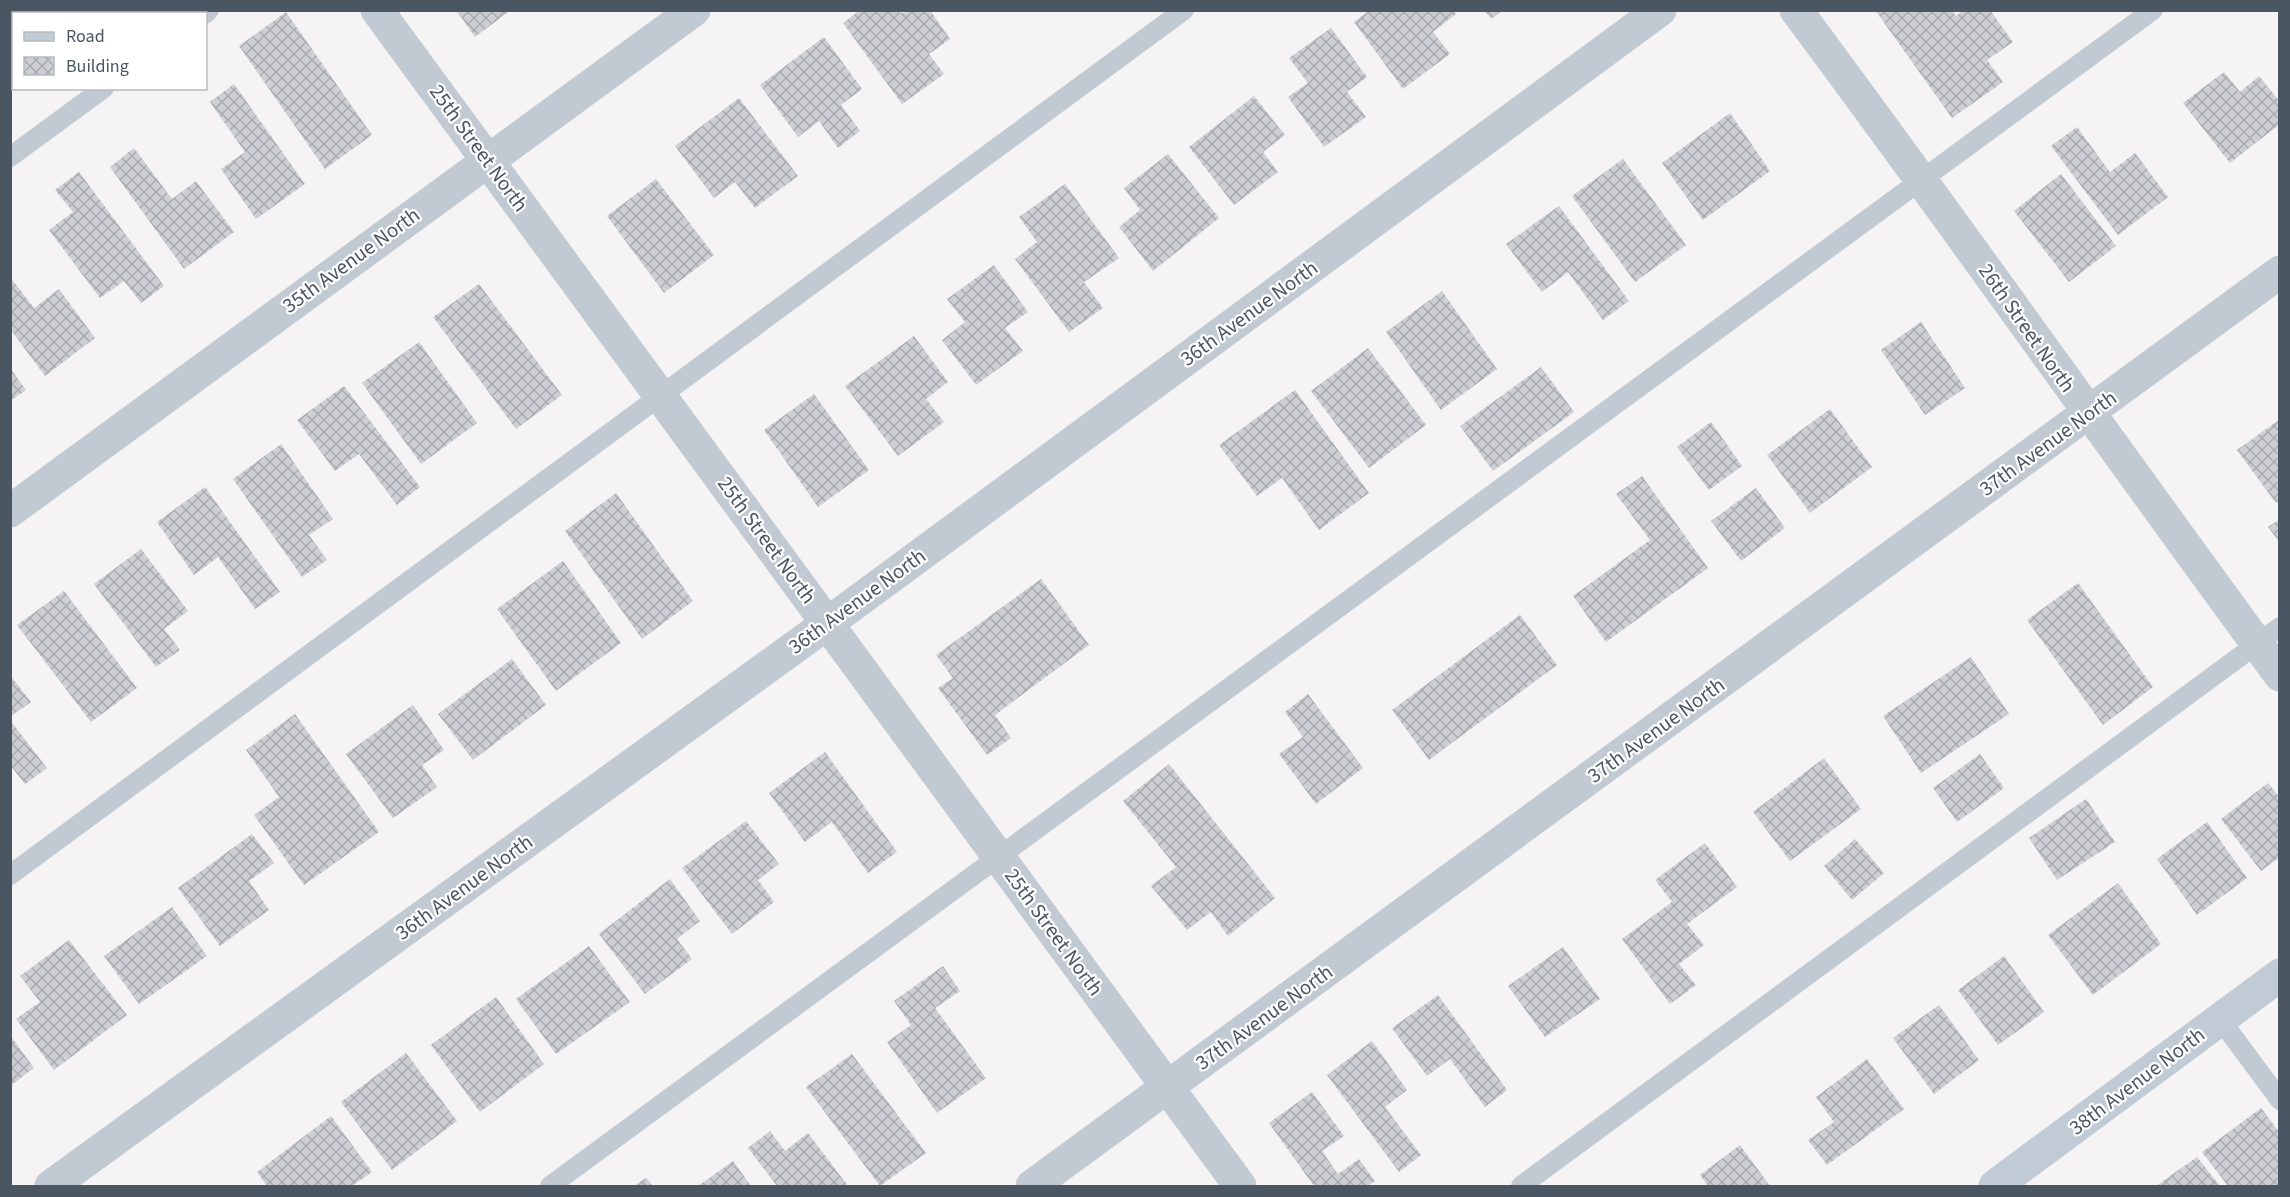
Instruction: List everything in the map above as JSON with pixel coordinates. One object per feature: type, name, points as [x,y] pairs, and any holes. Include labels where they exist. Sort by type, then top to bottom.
[{"type":"main road","name":"38th Avenue North","points":[[1995,1186],[2280,975]]},
{"type":"street","name":"25th Street North","points":[[377,10],[1240,1186]]},
{"type":"street","name":"35th Avenue North","points":[[10,512],[694,10]]},
{"type":"street","name":"36th Avenue North","points":[[51,1186],[828,623],[1660,10]]},
{"type":"street","name":"26th Street North","points":[[1796,10],[1923,180],[2088,414],[2268,635],[2280,675]]},
{"type":"street","name":"37th Avenue North","points":[[1032,1186],[2280,272]]},
{"type":"lane","points":[[10,875],[1184,10]]},
{"type":"lane","points":[[550,1186],[2153,10]]},
{"type":"lane","points":[[10,158],[101,90]]},
{"type":"lane","points":[[1521,1186],[2268,635]]},
{"type":"lane","points":[[2220,1019],[2280,1100]]},
{"type":"building","points":[[456,10],[511,10],[475,37]]},
{"type":"building","points":[[860,10],[898,10],[900,13],[930,10],[950,39],[929,54],[944,74],[902,104],[843,23]]},
{"type":"building","points":[[1370,10],[1454,10],[1456,14],[1433,32],[1450,54],[1403,89],[1354,22]]},
{"type":"building","points":[[1484,10],[1503,10],[1491,19]]},
{"type":"building","points":[[1875,10],[1952,10],[1956,16],[1964,10],[1990,10],[2013,42],[1987,60],[2003,82],[1952,118]]},
{"type":"building","points":[[286,12],[372,135],[325,169],[239,46]]},
{"type":"building","points":[[1331,28],[1367,77],[1347,92],[1366,117],[1324,147],[1288,97],[1308,83],[1289,58]]},
{"type":"building","points":[[824,37],[862,89],[841,105],[860,131],[838,148],[819,121],[798,137],[760,85]]},
{"type":"building","points":[[2224,72],[2240,92],[2259,76],[2280,102],[2280,124],[2230,163],[2183,103]]},
{"type":"building","points":[[234,84],[305,184],[256,219],[221,169],[245,152],[210,102]]},
{"type":"building","points":[[1254,96],[1285,135],[1263,152],[1278,172],[1234,205],[1189,147]]},
{"type":"building","points":[[739,98],[798,176],[755,208],[735,182],[714,198],[675,146]]},
{"type":"building","points":[[1730,113],[1770,171],[1703,220],[1662,163]]},
{"type":"building","points":[[2077,127],[2110,172],[2135,153],[2168,197],[2118,235],[2051,146]]},
{"type":"building","points":[[134,148],[172,199],[196,181],[234,232],[184,269],[110,167]]},
{"type":"building","points":[[1168,154],[1219,218],[1153,271],[1119,227],[1140,210],[1124,188]]},
{"type":"building","points":[[1623,159],[1686,245],[1635,282],[1572,196]]},
{"type":"building","points":[[79,172],[164,286],[141,303],[124,281],[100,298],[49,230],[73,212],[55,190]]},
{"type":"building","points":[[2061,174],[2116,246],[2069,282],[2014,211]]},
{"type":"building","points":[[656,179],[714,255],[664,293],[607,216]]},
{"type":"building","points":[[1065,184],[1119,258],[1084,282],[1103,308],[1069,332],[1015,259],[1037,242],[1019,217]]},
{"type":"building","points":[[1559,206],[1629,301],[1603,320],[1568,272],[1542,292],[1506,244]]},
{"type":"building","points":[[994,265],[1028,312],[1005,328],[1023,351],[976,385],[942,340],[965,322],[947,299]]},
{"type":"building","points":[[10,277],[34,308],[59,289],[95,338],[45,376],[10,329]]},
{"type":"building","points":[[479,284],[562,395],[516,429],[433,317]]},
{"type":"building","points":[[1442,291],[1497,369],[1441,410],[1386,332]]},
{"type":"building","points":[[1921,322],[1965,388],[1925,415],[1881,350]]},
{"type":"building","points":[[914,336],[948,382],[926,399],[944,422],[898,456],[845,386]]},
{"type":"building","points":[[419,342],[477,423],[421,464],[362,383]]},
{"type":"building","points":[[1368,348],[1426,425],[1369,468],[1311,391]]},
{"type":"building","points":[[1541,367],[1574,412],[1493,471],[1460,426]]},
{"type":"building","points":[[10,368],[26,390],[10,401]]},
{"type":"building","points":[[344,386],[420,487],[397,505],[359,454],[335,471],[297,420]]},
{"type":"building","points":[[1295,390],[1369,493],[1319,530],[1282,478],[1257,496],[1219,445]]},
{"type":"building","points":[[814,394],[869,470],[818,507],[764,430]]},
{"type":"building","points":[[1830,409],[1872,467],[1810,513],[1767,455]]},
{"type":"building","points":[[2280,419],[2280,500],[2276,503],[2237,450]]},
{"type":"building","points":[[1711,422],[1742,466],[1709,490],[1677,447]]},
{"type":"building","points":[[281,444],[333,519],[309,535],[327,560],[302,577],[233,479]]},
{"type":"building","points":[[1642,476],[1708,568],[1606,642],[1573,596],[1650,540],[1616,494]]},
{"type":"building","points":[[205,487],[280,592],[255,609],[218,557],[194,575],[157,522]]},
{"type":"building","points":[[1756,488],[1785,528],[1741,561],[1711,521]]},
{"type":"building","points":[[616,493],[693,601],[642,639],[565,531]]},
{"type":"building","points":[[2280,519],[2280,543],[2268,527]]},
{"type":"building","points":[[141,549],[188,611],[164,629],[180,650],[156,667],[94,584]]},
{"type":"building","points":[[563,561],[621,643],[556,691],[497,609]]},
{"type":"building","points":[[1041,579],[1089,645],[995,715],[1011,738],[987,755],[938,688],[953,678],[936,655]]},
{"type":"building","points":[[2078,583],[2153,687],[2103,725],[2027,620]]},
{"type":"building","points":[[64,591],[137,688],[91,722],[17,625]]},
{"type":"building","points":[[1520,615],[1557,665],[1429,760],[1392,710]]},
{"type":"building","points":[[1971,657],[2009,714],[1921,773],[1883,716]]},
{"type":"building","points":[[512,659],[546,705],[473,760],[438,714]]},
{"type":"building","points":[[10,675],[31,702],[10,717]]},
{"type":"building","points":[[1308,694],[1363,768],[1316,804],[1279,754],[1303,737],[1285,712]]},
{"type":"building","points":[[413,705],[444,750],[422,765],[437,787],[393,818],[346,754]]},
{"type":"building","points":[[295,714],[379,832],[304,885],[254,815],[279,797],[246,750]]},
{"type":"building","points":[[10,720],[47,768],[25,784],[10,765]]},
{"type":"building","points":[[825,752],[897,852],[868,873],[832,822],[805,842],[769,793]]},
{"type":"building","points":[[1980,754],[2004,788],[1957,822],[1933,788]]},
{"type":"building","points":[[1824,758],[1861,809],[1790,861],[1753,812]]},
{"type":"building","points":[[1169,764],[1275,898],[1228,936],[1211,912],[1187,930],[1151,886],[1176,867],[1123,801]]},
{"type":"building","points":[[2268,783],[2280,798],[2280,857],[2261,871],[2221,819]]},
{"type":"building","points":[[2086,799],[2115,842],[2057,880],[2029,838]]},
{"type":"building","points":[[746,821],[779,864],[758,880],[774,902],[732,934],[682,868]]},
{"type":"building","points":[[2207,822],[2247,878],[2197,915],[2157,859]]},
{"type":"building","points":[[252,834],[274,863],[249,881],[269,910],[220,946],[178,888]]},
{"type":"building","points":[[1855,839],[1884,873],[1852,900],[1824,866]]},
{"type":"building","points":[[1705,843],[1737,887],[1687,924],[1704,945],[1679,964],[1696,985],[1670,1004],[1622,939],[1672,902],[1655,880]]},
{"type":"building","points":[[670,879],[700,921],[677,939],[692,959],[645,994],[599,934]]},
{"type":"building","points":[[2118,883],[2161,944],[2093,995],[2048,935]]},
{"type":"building","points":[[172,907],[207,956],[139,1004],[104,956]]},
{"type":"building","points":[[69,940],[127,1015],[54,1070],[16,1019],[40,1002],[20,976]]},
{"type":"building","points":[[589,946],[630,1002],[556,1054],[516,999]]},
{"type":"building","points":[[1563,947],[1600,999],[1545,1037],[1508,986]]},
{"type":"building","points":[[2004,956],[2044,1012],[1998,1045],[1958,990]]},
{"type":"building","points":[[943,966],[960,991],[935,1008],[986,1078],[937,1113],[887,1042],[911,1025],[894,1001]]},
{"type":"building","points":[[1438,995],[1507,1090],[1485,1107],[1450,1059],[1427,1076],[1392,1028]]},
{"type":"building","points":[[496,997],[544,1064],[480,1112],[431,1045]]},
{"type":"building","points":[[1939,1005],[1979,1060],[1934,1094],[1893,1038]]},
{"type":"building","points":[[10,1035],[34,1068],[10,1086]]},
{"type":"building","points":[[1372,1041],[1407,1090],[1385,1107],[1421,1155],[1399,1172],[1327,1075]]},
{"type":"building","points":[[406,1053],[457,1121],[392,1170],[341,1102]]},
{"type":"building","points":[[852,1054],[926,1153],[880,1186],[806,1087]]},
{"type":"building","points":[[1867,1059],[1904,1109],[1827,1165],[1808,1140],[1834,1122],[1816,1097]]},
{"type":"building","points":[[1312,1092],[1344,1136],[1322,1151],[1338,1174],[1359,1159],[1375,1181],[1367,1186],[1314,1186],[1269,1123]]},
{"type":"building","points":[[2261,1108],[2280,1133],[2280,1186],[2228,1186],[2202,1152]]},
{"type":"building","points":[[331,1116],[372,1172],[352,1186],[267,1186],[257,1172]]},
{"type":"building","points":[[770,1131],[785,1151],[808,1133],[848,1186],[777,1186],[748,1148]]},
{"type":"building","points":[[1740,1145],[1770,1186],[1708,1186],[1700,1175]]},
{"type":"building","points":[[2197,1157],[2220,1186],[2156,1186]]},
{"type":"building","points":[[733,1161],[751,1186],[698,1186]]},
{"type":"building","points":[[646,1178],[653,1186],[634,1186]]}]
